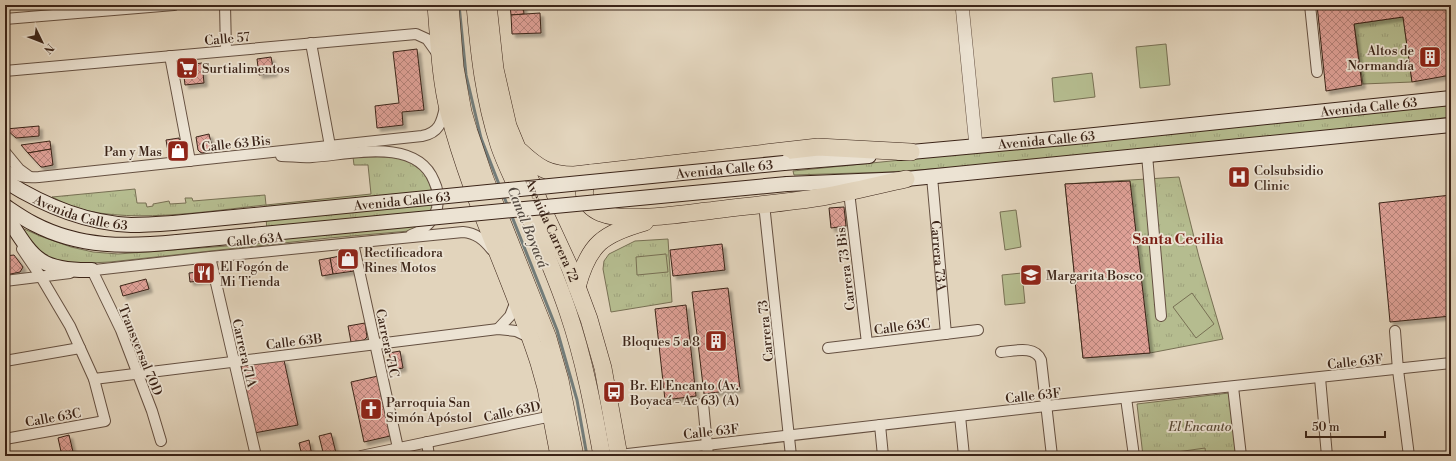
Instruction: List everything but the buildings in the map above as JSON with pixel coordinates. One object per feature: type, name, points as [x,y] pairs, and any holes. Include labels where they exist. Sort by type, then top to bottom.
[{"type":"highway","points":[[436,5],[446,97],[453,126],[468,173],[531,338],[541,370],[552,416],[559,456]]},
{"type":"highway","points":[[450,5],[455,67],[459,91],[474,147],[509,241],[548,338],[560,380],[575,456]]},
{"type":"highway","name":"Avenida Carrera 72","points":[[475,5],[480,61],[491,118],[504,157],[538,235],[568,311],[587,378],[613,456]]},
{"type":"highway","name":"Avenida Carrera 72","points":[[488,5],[495,69],[508,126],[570,268],[589,319],[603,368],[613,456]]},
{"type":"highway","points":[[453,126],[474,147]]},
{"type":"highway","points":[[468,173],[474,147]]},
{"type":"highway","points":[[516,147],[543,170],[552,173],[574,175],[818,147],[911,152]]},
{"type":"highway","points":[[591,173],[584,190],[585,198],[594,209],[609,215],[632,217],[674,215],[820,197],[906,179]]},
{"type":"highway","points":[[577,287],[582,269],[588,257],[602,240],[610,234],[625,228],[674,215]]},
{"type":"main road","name":"Avenida Calle 63","points":[[5,181],[48,205],[87,218],[130,225],[173,223],[784,163],[1063,139],[1451,98]]},
{"type":"main road","name":"Avenida Calle 63","points":[[5,206],[34,224],[63,236],[98,245],[113,246],[177,242],[786,184],[932,177],[1451,124]]},
{"type":"main road","points":[[5,214],[30,252],[41,261],[60,268],[77,271],[92,270]]},
{"type":"street","points":[[5,19],[174,5]]},
{"type":"street","points":[[224,5],[226,51]]},
{"type":"street","points":[[962,5],[976,146]]},
{"type":"street","points":[[1310,5],[1317,72]]},
{"type":"street","name":"Calle 57","points":[[5,70],[416,34],[427,39],[441,59]]},
{"type":"street","points":[[311,43],[330,146]]},
{"type":"street","points":[[170,56],[190,161]]},
{"type":"street","name":"Calle 63 Bis","points":[[5,169],[18,176],[31,178],[431,134],[440,124],[446,97]]},
{"type":"street","points":[[256,154],[304,157],[386,151],[400,153],[418,161],[427,169],[432,177],[436,186],[438,204],[436,214],[430,222],[417,233],[406,238]]},
{"type":"street","points":[[5,152],[19,169],[31,178]]},
{"type":"street","points":[[1147,155],[1161,316]]},
{"type":"street","name":"Carrera 73A","points":[[932,177],[946,334]]},
{"type":"street","name":"Carrera 73 Bis","points":[[849,192],[867,343]]},
{"type":"street","name":"Carrera 73","points":[[764,204],[791,456]]},
{"type":"street","points":[[5,225],[41,277],[70,326],[94,379]]},
{"type":"street","name":"Calle 63A","points":[[5,281],[210,256],[463,232],[471,233],[482,239],[499,257]]},
{"type":"street","name":"Carrera 71C","points":[[353,243],[398,448]]},
{"type":"street","name":"Carrera 71A","points":[[210,256],[256,456]]},
{"type":"street","name":"Transversal 70D","points":[[92,270],[121,330],[152,411],[161,441]]},
{"type":"street","points":[[498,329],[510,316],[516,301]]},
{"type":"street","name":"Calle 63B","points":[[94,379],[498,329],[516,330],[531,338]]},
{"type":"street","name":"Calle 63C","points":[[828,348],[978,330]]},
{"type":"street","points":[[1395,331],[1398,370],[1409,456]]},
{"type":"street","points":[[5,361],[80,348]]},
{"type":"street","points":[[1001,352],[1034,351],[1039,355],[1041,360],[1052,456]]},
{"type":"street","name":"Calle 63F","points":[[613,456],[1046,406],[1398,370],[1451,363]]},
{"type":"street","points":[[1320,378],[1327,456]]},
{"type":"street","name":"Calle 63C","points":[[5,439],[105,421],[94,379]]},
{"type":"street","points":[[1233,387],[1241,456]]},
{"type":"street","points":[[1126,398],[1134,456]]},
{"type":"street","points":[[703,403],[708,456]]},
{"type":"street","name":"Calle 63D","points":[[361,456],[552,416]]},
{"type":"street","points":[[960,416],[964,456]]},
{"type":"street","points":[[880,425],[883,456]]},
{"type":"street","points":[[427,442],[430,456]]},
{"type":"green space","points":[[1403,17],[1412,82],[1363,84],[1354,24]]},
{"type":"green space","points":[[1166,44],[1170,85],[1140,88],[1136,47]]},
{"type":"green space","points":[[1092,73],[1095,97],[1054,102],[1052,78]]},
{"type":"green space","points":[[1451,104],[1451,117],[1288,135],[960,167],[889,172],[794,175],[793,171]]},
{"type":"green space","points":[[371,156],[403,159],[419,167],[424,173],[431,187],[433,203],[428,217],[420,225],[409,231],[329,238],[110,262],[68,264],[36,253],[22,228],[71,247],[93,252],[118,254],[268,243],[265,205],[192,213],[139,216],[114,215],[90,211],[68,205],[52,197],[135,189],[137,203],[146,203],[147,207],[153,206],[153,204],[169,201],[170,204],[186,203],[185,198],[192,198],[193,201],[265,195],[266,205],[371,194],[368,165],[354,165],[353,157]]},
{"type":"green space","points":[[1179,177],[1199,257],[1223,339],[1150,353],[1083,358],[1065,184]]},
{"type":"green space","points":[[1016,210],[1021,247],[1005,250],[1000,212]]},
{"type":"green space","points":[[668,239],[672,302],[611,312],[603,269],[604,261],[609,254],[635,241]]},
{"type":"green space","points":[[666,254],[668,272],[637,275],[636,257]]},
{"type":"green space","points":[[1022,273],[1025,303],[1005,305],[1002,275]]},
{"type":"green space","points":[[1192,293],[1214,324],[1196,338],[1173,307]]},
{"type":"green space","name":"El Encanto","points":[[1229,393],[1236,456],[1143,456],[1137,404]]},
{"type":"green space","points":[[1205,448],[1206,456],[1177,456],[1177,452]]},
{"type":"waterway","name":"Canal Boyacá","points":[[459,5],[466,75],[481,138],[500,187]]},
{"type":"waterway","name":"Canal Boyacá","points":[[503,194],[508,207]]},
{"type":"waterway","name":"Canal Boyacá","points":[[511,214],[557,330],[577,400],[587,456]]},
{"type":"place","name":"Altos de Normandía","points":[[1430,57]]},
{"type":"place","name":"Surtialimentos","points":[[187,68]]},
{"type":"place","name":"Pan y Mas","points":[[178,151]]},
{"type":"place","name":"Colsubsidio Clinic","points":[[1239,177]]},
{"type":"place","name":"Rectificadora Rines Motos","points":[[348,259]]},
{"type":"place","name":"El Fogón de Mi Tienda","points":[[204,273]]},
{"type":"place","name":"Margarita Bosco","points":[[1031,275]]},
{"type":"place","name":"Bloques 5 a 8","points":[[716,341]]},
{"type":"place","name":"Br. El Encanto (Av. Boyacá - Ac 63) (A)","points":[[614,392]]},
{"type":"place","name":"Parroquia San Simón Apóstol","points":[[371,409]]},
{"type":"district","name":"Santa Cecilia","points":[[1178,239]]}]
